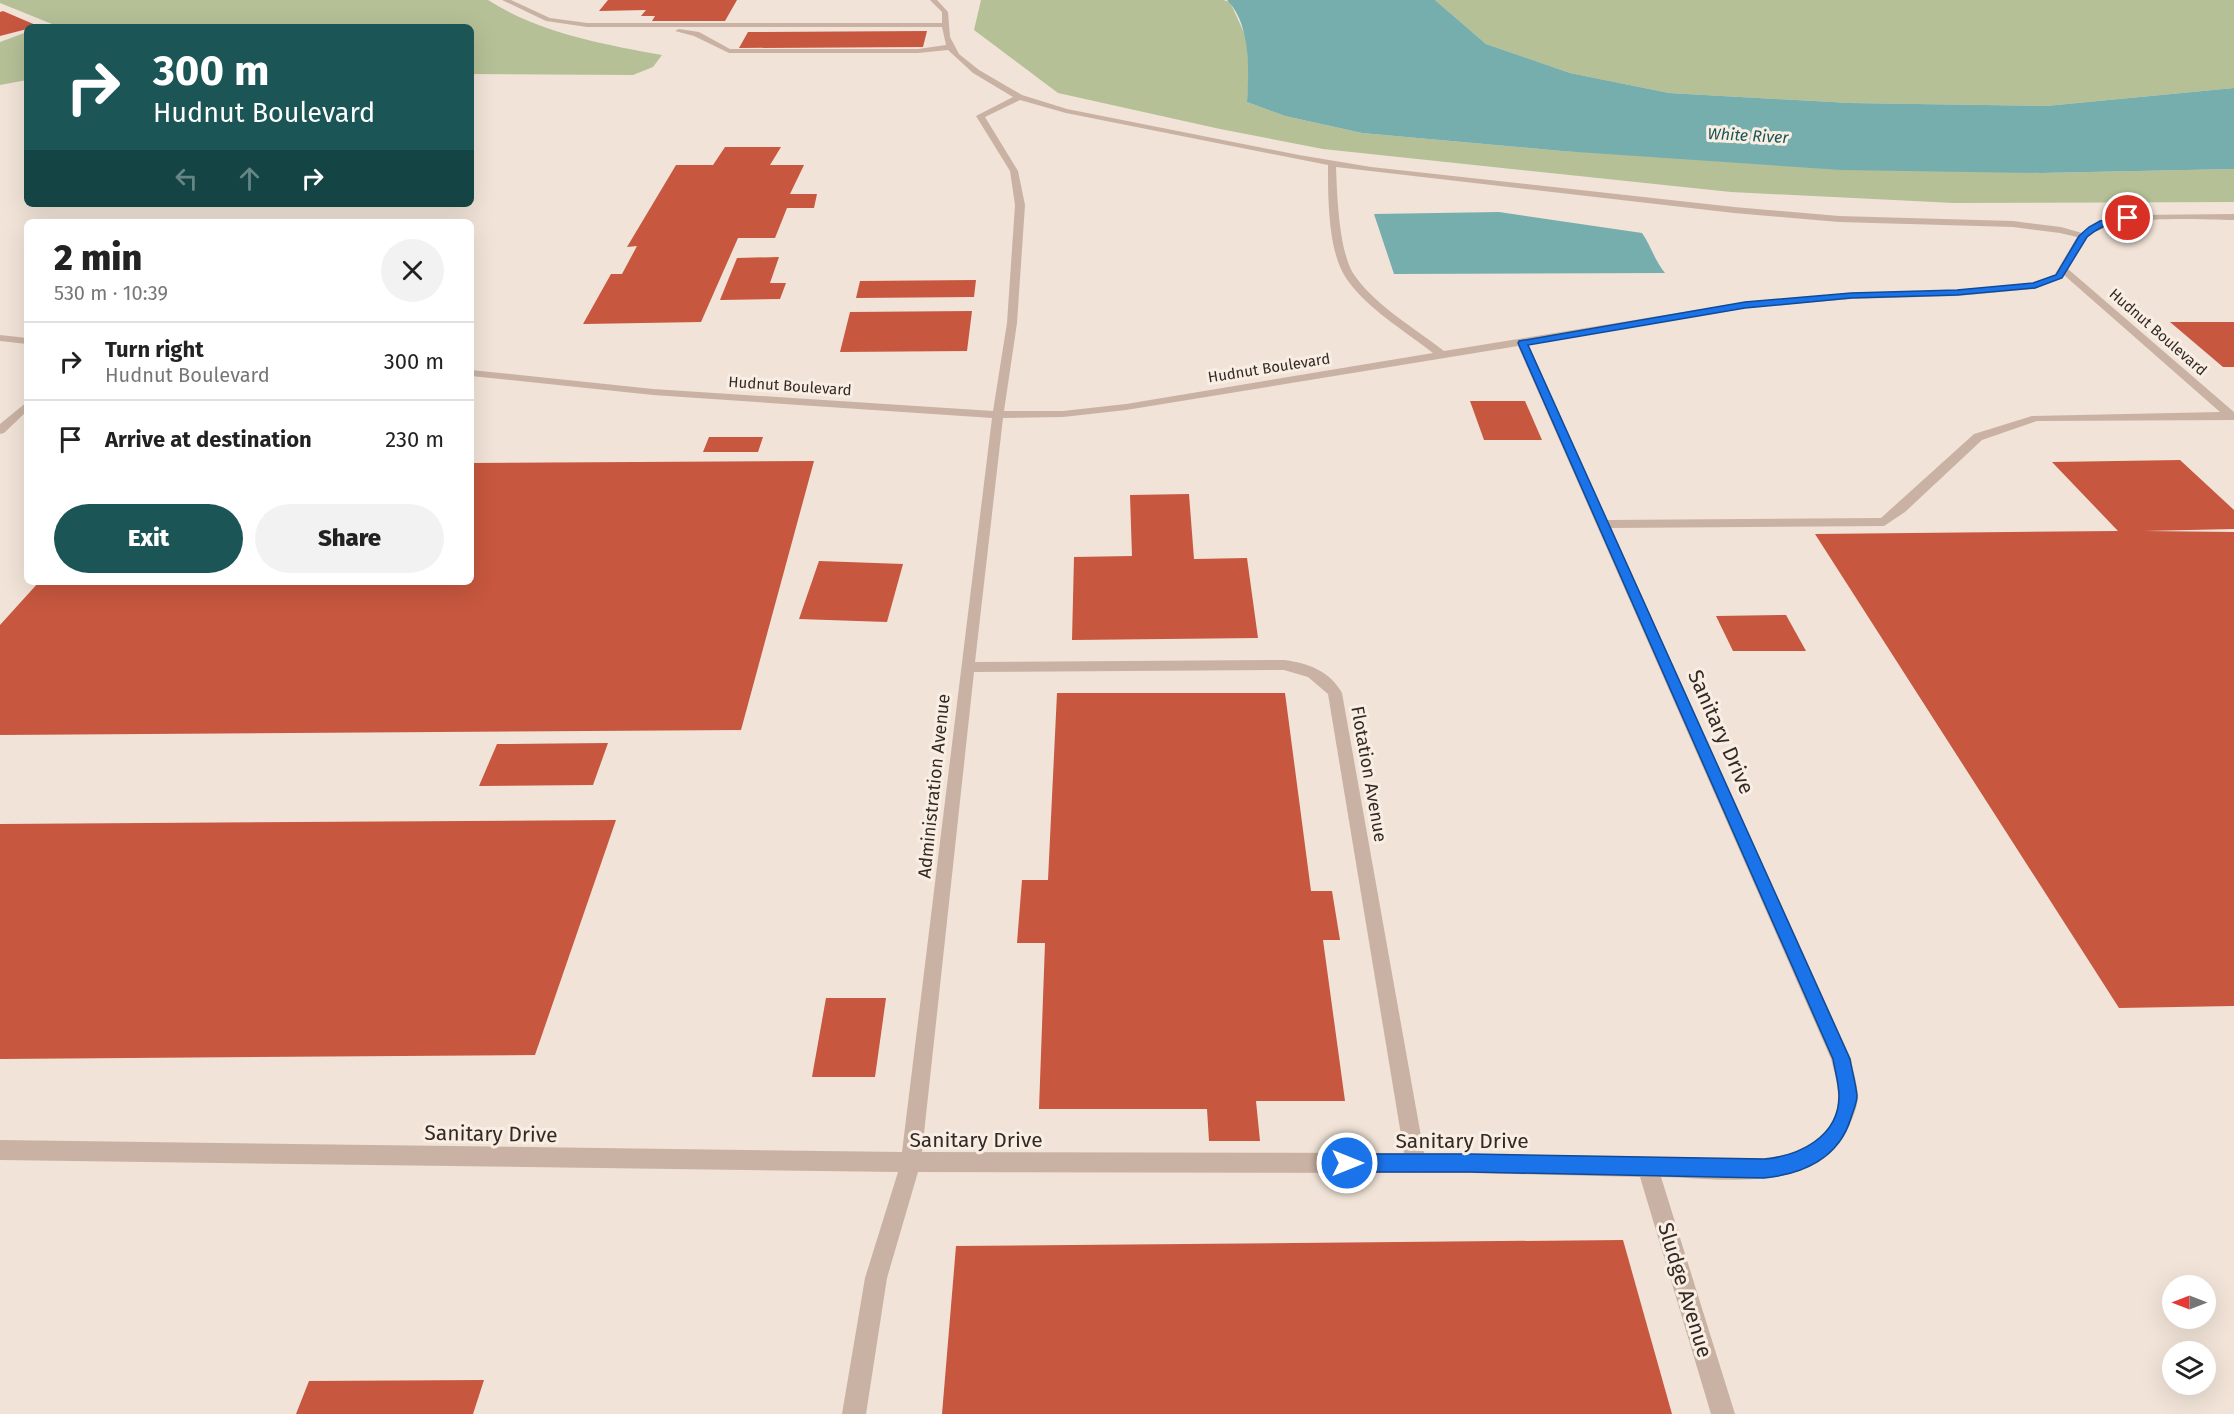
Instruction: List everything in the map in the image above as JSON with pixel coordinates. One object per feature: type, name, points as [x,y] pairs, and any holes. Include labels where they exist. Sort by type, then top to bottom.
[{"type":"street","points":[[505,0],[548,20],[587,25],[946,25]]},
{"type":"street","points":[[933,0],[945,12],[945,36],[953,53],[986,79],[1018,97],[1066,111],[1332,163],[1734,210],[1839,219],[2013,224],[2061,230],[2084,236]]},
{"type":"street","points":[[640,25],[696,34],[729,51],[918,51],[951,47]]},
{"type":"street","name":"Administration Avenue","points":[[854,1414],[876,1278],[911,1162],[967,667],[998,415],[1012,323],[1020,205],[1014,171],[980,116],[1018,97]]},
{"type":"street","points":[[1332,163],[1332,190],[1342,256],[1349,276],[1366,293],[1443,356]]},
{"type":"street","name":"Hudnut Boulevard","points":[[474,373],[653,392],[998,415],[1043,415],[1108,409],[1745,305],[1851,296],[1957,293],[2035,286],[2059,276],[2084,236],[2103,223],[2121,219],[2234,217]]},
{"type":"street","name":"Hudnut Boulevard","points":[[2063,269],[2232,417]]},
{"type":"street","points":[[0,338],[24,341]]},
{"type":"street","name":"Sanitary Drive","points":[[0,1149],[911,1162],[1416,1163],[1764,1168],[1788,1166],[1817,1153],[1832,1139],[1840,1126],[1848,1097],[1841,1059],[1522,343]]},
{"type":"street","points":[[0,430],[24,408]]},
{"type":"street","points":[[1604,524],[1884,522],[1901,510],[1978,437],[2036,418],[2232,417]]},
{"type":"street","name":"Flotation Avenue","points":[[967,667],[1284,665],[1314,673],[1331,687],[1337,705],[1416,1163]]},
{"type":"street","name":"Sludge Avenue","points":[[1647,1166],[1723,1414]]},
{"type":"green space","points":[[0,0],[488,0],[529,21],[572,36],[662,55],[653,67],[633,75],[474,74],[474,24],[52,24],[0,3]]},
{"type":"green space","points":[[981,0],[1223,0],[1230,2],[1246,37],[1249,72],[1247,102],[1285,116],[1362,133],[1562,151],[2041,173],[2234,169],[2234,202],[1954,203],[1731,192],[1323,149],[1058,93],[974,30]]},
{"type":"green space","points":[[1435,0],[2234,0],[2234,88],[2046,106],[1850,103],[1669,93],[1570,73],[1486,44]]},
{"type":"green space","points":[[24,33],[24,81],[0,85],[0,42]]},
{"type":"water","name":"White River","points":[[1227,0],[1435,0],[1486,44],[1570,73],[1669,93],[1850,103],[2046,106],[2234,88],[2234,169],[2041,173],[1841,170],[1562,151],[1362,133],[1285,116],[1247,102],[1247,48],[1241,22]]},
{"type":"water","points":[[1499,212],[1642,233],[1665,273],[1394,274],[1374,214]]},
{"type":"building","points":[[608,0],[737,0],[725,21],[652,21],[655,16],[641,16],[646,10],[599,11]]},
{"type":"building","points":[[3,11],[33,24],[24,24],[24,30],[0,36],[0,12]]},
{"type":"building","points":[[927,31],[923,47],[739,48],[748,32]]},
{"type":"building","points":[[725,147],[781,147],[770,165],[804,165],[790,194],[817,194],[814,208],[787,208],[775,238],[738,238],[701,322],[583,324],[611,274],[622,274],[637,246],[627,247],[676,165],[713,165]]},
{"type":"building","points":[[779,257],[770,283],[786,283],[780,299],[720,300],[737,258]]},
{"type":"building","points":[[976,280],[974,297],[856,298],[860,281]]},
{"type":"building","points":[[972,311],[967,351],[840,352],[850,312]]},
{"type":"building","points":[[2170,322],[2234,322],[2234,367],[2223,367]]},
{"type":"building","points":[[1470,401],[1525,401],[1542,440],[1484,440]]},
{"type":"building","points":[[709,437],[763,437],[758,452],[703,452]]},
{"type":"building","points":[[2180,460],[2234,510],[2234,529],[2144,531],[2234,532],[2234,1006],[2119,1008],[1815,534],[2118,531],[2052,462]]},
{"type":"building","points":[[814,461],[741,730],[0,735],[0,625],[36,585],[474,585],[474,463]]},
{"type":"building","points":[[1189,494],[1194,559],[1247,558],[1258,638],[1072,640],[1074,557],[1132,556],[1130,495]]},
{"type":"building","points":[[819,561],[903,564],[887,622],[799,619]]},
{"type":"building","points":[[1786,615],[1806,651],[1733,651],[1716,616]]},
{"type":"building","points":[[1057,693],[1285,693],[1311,891],[1332,891],[1340,940],[1323,940],[1345,1101],[1256,1101],[1260,1141],[1209,1141],[1207,1109],[1039,1109],[1045,943],[1017,943],[1022,880],[1048,880]]},
{"type":"building","points":[[608,743],[593,785],[479,786],[497,744]]},
{"type":"building","points":[[616,820],[535,1055],[0,1059],[0,824]]},
{"type":"building","points":[[826,998],[886,998],[875,1077],[812,1077]]},
{"type":"building","points":[[1623,1240],[1672,1414],[942,1414],[956,1246]]},
{"type":"building","points":[[484,1380],[473,1414],[296,1414],[309,1381]]},
{"type":"route","points":[[1347,1163],[1781,1167],[1802,1160],[1825,1147],[1840,1126],[1846,1107],[1848,1097],[1841,1059],[1522,343],[1771,302],[1851,296],[1957,293],[2035,286],[2059,276],[2084,236],[2092,229],[2103,223],[2128,218]]}]
